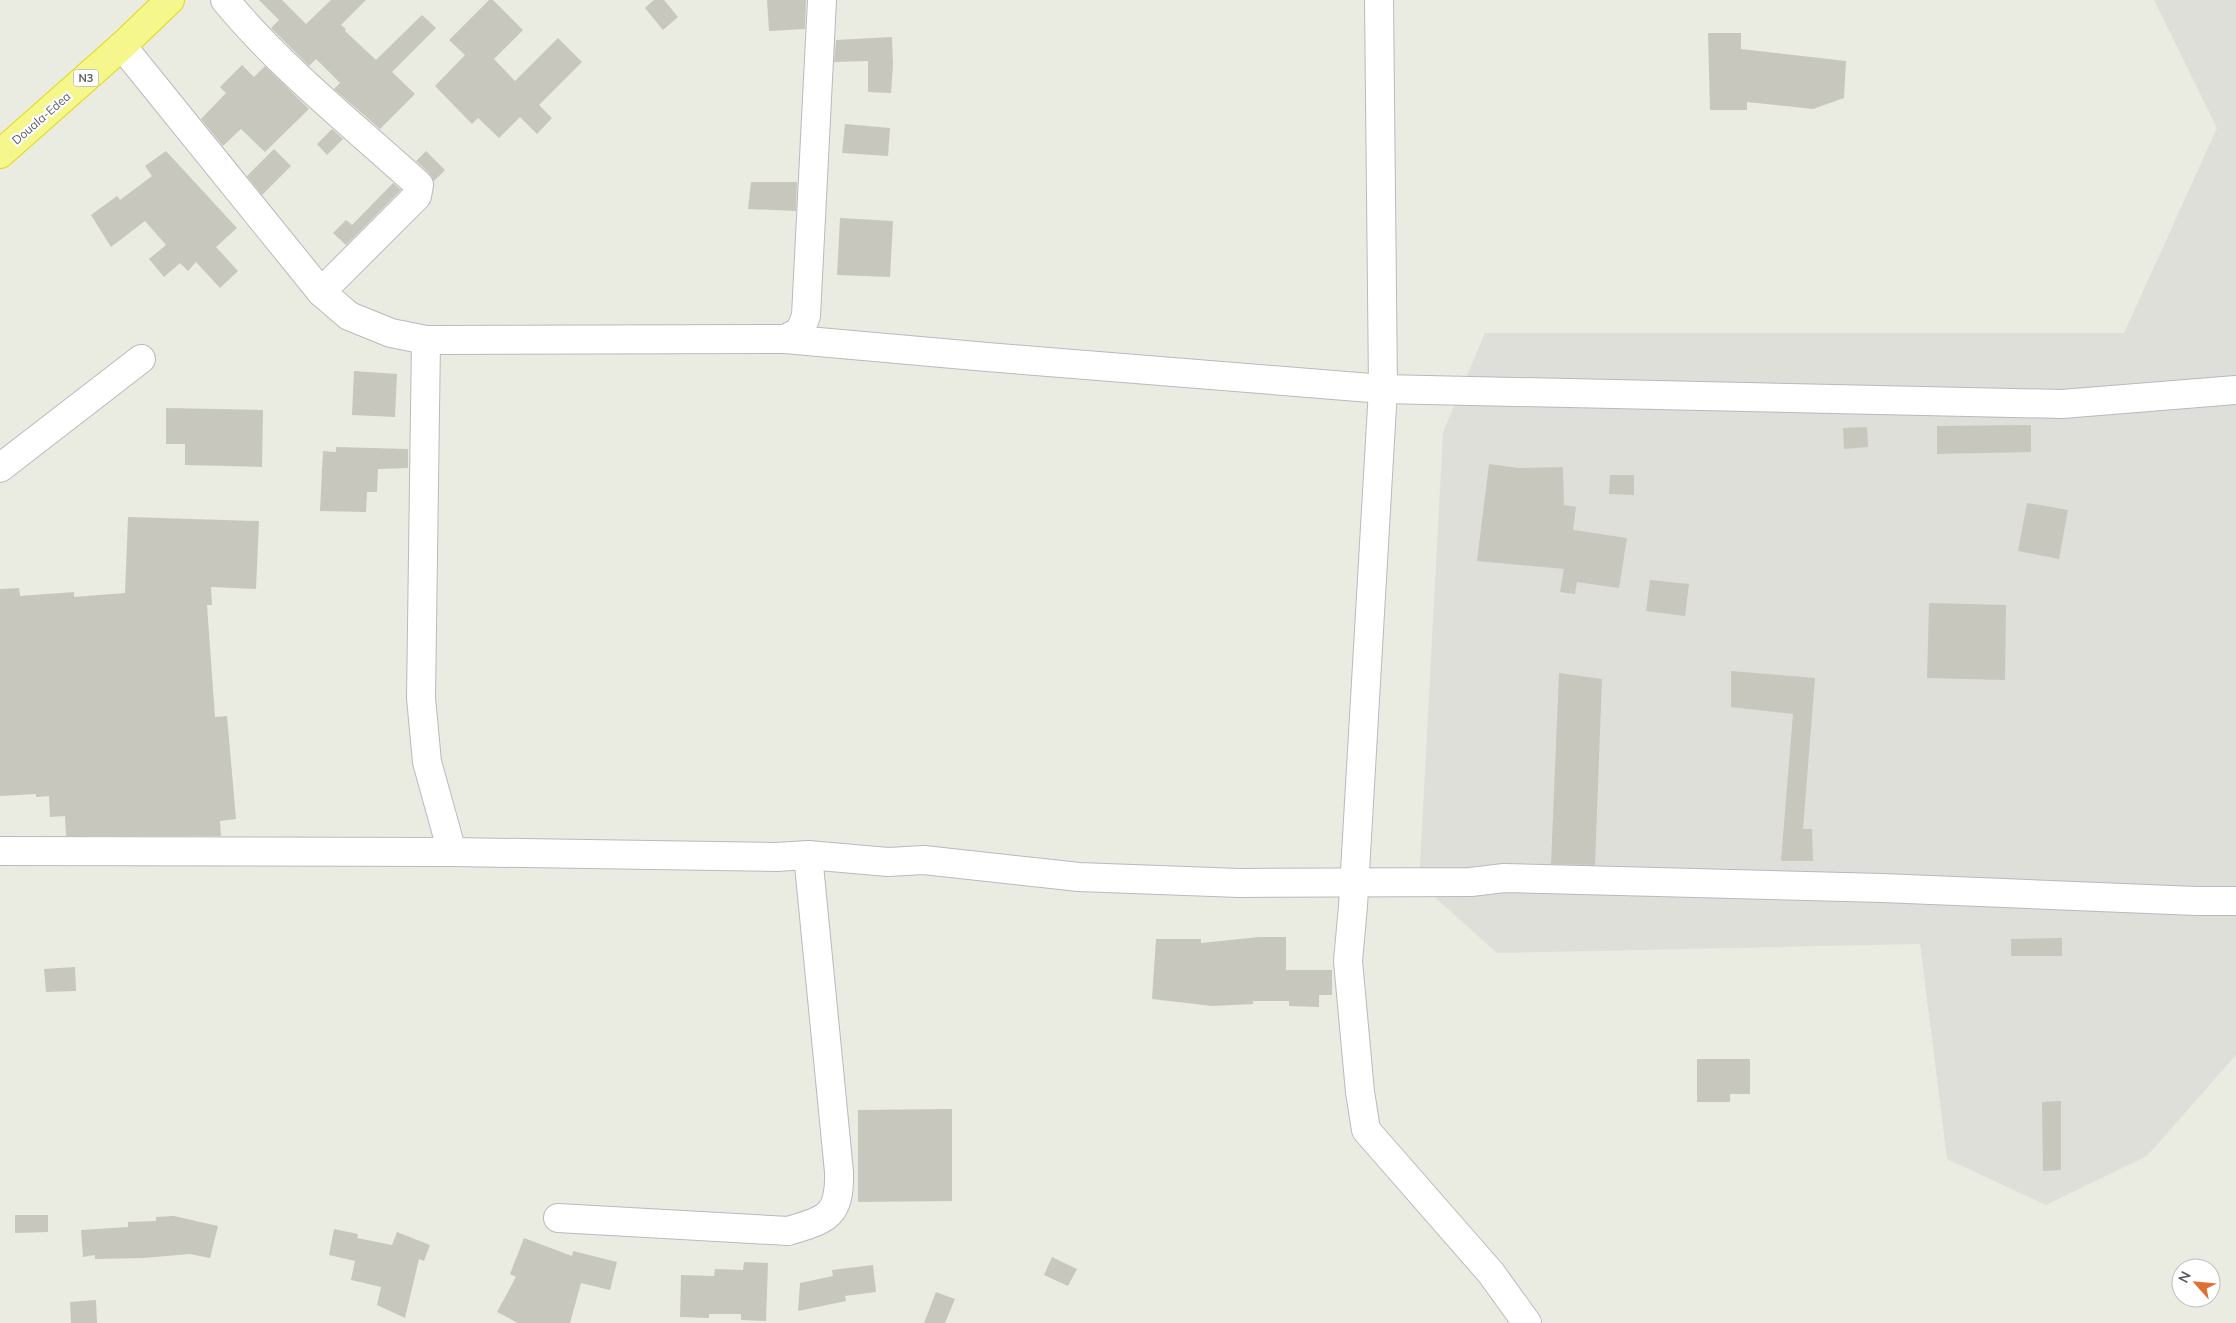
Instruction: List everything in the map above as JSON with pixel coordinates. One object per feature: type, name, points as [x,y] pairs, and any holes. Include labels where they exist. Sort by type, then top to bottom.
[{"type":"highway","name":"Douala-Edea","points":[[0,154],[122,46],[170,0]]},
{"type":"street","points":[[225,0],[252,33],[278,58],[420,185],[417,196],[321,292]]},
{"type":"street","points":[[785,339],[800,331],[806,316],[822,0]]},
{"type":"street","points":[[1379,0],[1383,389],[1348,961],[1360,1092],[1366,1130],[1491,1273],[1527,1323]]},
{"type":"street","points":[[122,46],[321,292],[349,316],[391,333],[426,340],[785,339],[1383,389],[2062,404],[2236,390]]},
{"type":"street","points":[[426,340],[420,698],[427,762],[452,852]]},
{"type":"street","points":[[0,468],[141,359]]},
{"type":"street","points":[[0,851],[452,852],[776,857],[808,855],[888,862],[924,860],[1079,877],[1238,883],[1472,882],[1504,878],[1882,888],[2196,901],[2236,900]]},
{"type":"street","points":[[558,1218],[788,1231],[821,1221],[833,1210],[839,1193],[839,1172],[808,855]]},
{"type":"shaded area","points":[[2154,0],[2236,0],[2236,1055],[2147,1156],[2046,1205],[1947,1159],[1920,944],[1497,953],[1419,883],[1443,432],[1485,333],[2124,333],[2217,128]]},
{"type":"building","points":[[259,0],[282,0],[306,24],[331,0],[366,0],[341,25],[376,60],[422,15],[436,28],[392,72],[415,94],[380,129],[334,89],[340,83],[316,59],[309,66],[271,28],[279,20]]},
{"type":"building","points":[[489,0],[493,0],[523,30],[494,59],[515,81],[558,38],[582,62],[539,105],[552,118],[537,134],[520,117],[499,138],[478,118],[472,124],[435,86],[465,55],[449,40]]},
{"type":"building","points":[[654,0],[664,0],[678,17],[663,30],[645,8]]},
{"type":"building","points":[[767,0],[806,0],[805,29],[769,31]]},
{"type":"building","points":[[1708,33],[1741,33],[1741,49],[1846,61],[1844,98],[1813,109],[1747,102],[1747,110],[1710,110]]},
{"type":"building","points":[[892,37],[891,93],[868,92],[868,61],[834,62],[836,40]]},
{"type":"building","points":[[242,65],[254,77],[265,66],[309,109],[265,152],[241,129],[223,146],[201,119],[226,93],[220,87]]},
{"type":"building","points":[[845,124],[890,128],[888,156],[842,153]]},
{"type":"building","points":[[332,129],[343,139],[327,155],[317,144]]},
{"type":"building","points":[[274,149],[291,166],[262,195],[247,176]]},
{"type":"building","points":[[166,151],[237,228],[216,247],[238,271],[220,288],[196,262],[188,271],[180,263],[164,277],[149,259],[166,245],[145,221],[111,247],[91,215],[117,196],[120,200],[152,176],[145,166]]},
{"type":"building","points":[[426,151],[445,170],[434,181],[429,173],[416,161]]},
{"type":"building","points":[[751,182],[797,182],[796,211],[748,209]]},
{"type":"building","points":[[393,183],[401,190],[346,245],[333,233],[346,220],[352,225]]},
{"type":"building","points":[[840,218],[893,221],[890,277],[837,275]]},
{"type":"building","points":[[354,371],[397,374],[395,417],[352,415]]},
{"type":"building","points":[[166,408],[263,410],[262,467],[185,465],[185,444],[166,444]]},
{"type":"building","points":[[2031,425],[2031,452],[1937,454],[1937,426]]},
{"type":"building","points":[[1867,427],[1868,447],[1844,449],[1843,428]]},
{"type":"building","points":[[336,447],[408,449],[408,468],[378,469],[377,492],[367,492],[366,512],[320,511],[323,451],[336,452]]},
{"type":"building","points":[[1489,464],[1519,468],[1563,467],[1564,505],[1576,507],[1573,530],[1627,538],[1619,588],[1577,582],[1575,594],[1560,592],[1564,569],[1477,561]]},
{"type":"building","points":[[1610,475],[1634,475],[1634,495],[1609,494]]},
{"type":"building","points":[[2027,503],[2068,510],[2059,559],[2018,551]]},
{"type":"building","points":[[128,517],[259,521],[256,589],[211,587],[212,605],[207,605],[215,717],[227,716],[236,819],[220,821],[221,836],[66,836],[65,816],[50,817],[49,796],[36,797],[36,794],[0,796],[0,589],[19,588],[20,596],[74,592],[74,597],[125,593]]},
{"type":"building","points":[[1650,580],[1689,584],[1685,616],[1646,611]]},
{"type":"building","points":[[1929,603],[2006,605],[2005,680],[1927,678]]},
{"type":"building","points":[[1731,671],[1815,678],[1803,829],[1812,829],[1813,861],[1781,861],[1793,714],[1731,707]]},
{"type":"building","points":[[1559,673],[1602,679],[1595,865],[1551,864]]},
{"type":"building","points":[[1259,937],[1286,937],[1286,970],[1332,970],[1332,995],[1319,995],[1319,1007],[1289,1006],[1289,1001],[1253,1001],[1253,1004],[1212,1006],[1152,999],[1156,939],[1201,939],[1201,943]]},
{"type":"building","points":[[2062,938],[2062,956],[2011,956],[2011,939]]},
{"type":"building","points":[[75,967],[76,991],[46,992],[44,969]]},
{"type":"building","points":[[1697,1059],[1750,1059],[1750,1094],[1730,1094],[1730,1102],[1697,1102]]},
{"type":"building","points":[[2061,1101],[2061,1170],[2043,1171],[2042,1102]]},
{"type":"building","points":[[952,1109],[952,1201],[858,1202],[858,1110]]},
{"type":"building","points":[[15,1215],[48,1215],[48,1232],[15,1233]]},
{"type":"building","points":[[174,1216],[218,1226],[210,1258],[190,1254],[144,1258],[95,1259],[95,1255],[83,1257],[81,1230],[128,1227],[128,1222],[156,1221],[156,1217]]},
{"type":"building","points":[[334,1229],[358,1234],[357,1238],[392,1245],[397,1232],[430,1245],[424,1261],[419,1259],[405,1318],[377,1305],[381,1287],[351,1280],[355,1261],[329,1255]]},
{"type":"building","points":[[524,1238],[572,1256],[573,1251],[617,1262],[610,1290],[581,1283],[570,1323],[518,1323],[497,1312],[516,1277],[510,1274]]},
{"type":"building","points":[[1052,1257],[1077,1269],[1068,1286],[1044,1275]]},
{"type":"building","points":[[744,1262],[768,1263],[766,1321],[741,1320],[741,1314],[709,1314],[709,1318],[680,1317],[681,1275],[714,1276],[715,1269],[743,1270]]},
{"type":"building","points":[[873,1265],[876,1292],[845,1296],[846,1301],[798,1311],[800,1283],[833,1276],[832,1270]]},
{"type":"building","points":[[936,1292],[955,1299],[945,1323],[924,1323]]},
{"type":"building","points":[[96,1300],[97,1323],[71,1323],[70,1302]]}]
